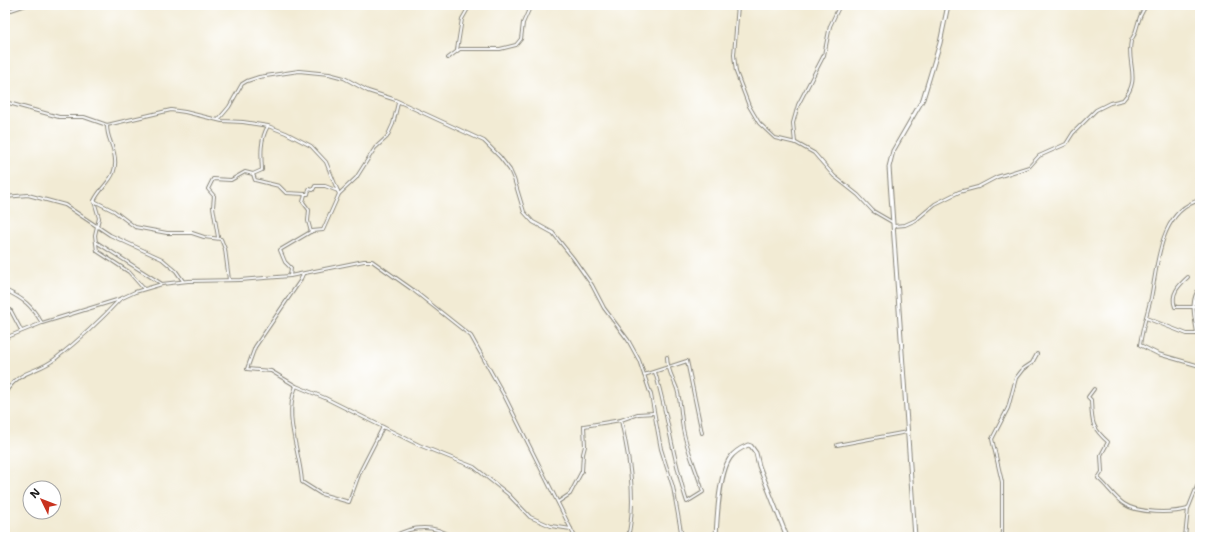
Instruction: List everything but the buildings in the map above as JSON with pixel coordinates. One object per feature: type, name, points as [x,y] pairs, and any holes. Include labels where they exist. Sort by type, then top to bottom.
[{"type":"main road","points":[[915,537],[892,224],[890,160],[893,151],[923,99],[940,43],[948,5]]},
{"type":"main road","points":[[716,537],[718,502],[728,461],[733,454],[748,445],[754,449],[756,453],[759,466],[787,537]]},
{"type":"street","points":[[5,12],[26,5]]},
{"type":"street","points":[[448,58],[457,50],[462,19],[470,5]]},
{"type":"street","points":[[457,50],[500,49],[516,45],[521,39],[523,23],[531,5]]},
{"type":"street","points":[[738,5],[734,61],[736,72],[746,101],[759,123],[771,136],[781,141],[796,144],[814,153],[834,176],[873,211],[892,224],[905,225],[916,220],[934,204],[959,192],[978,187],[997,177],[1029,167],[1039,156],[1052,149],[1064,146],[1073,133],[1096,110],[1110,103],[1122,100],[1133,83],[1133,72],[1130,61],[1131,42],[1140,14],[1147,5]]},
{"type":"street","points":[[796,144],[793,123],[798,105],[824,55],[830,26],[840,5]]},
{"type":"street","points":[[218,120],[229,107],[242,84],[259,77],[299,71],[337,75],[484,141],[497,154],[514,178],[524,212],[534,222],[553,233],[573,258],[592,285],[604,308],[628,340],[639,360],[654,412],[661,449],[673,486],[682,537]]},
{"type":"street","points":[[5,102],[59,117],[84,117],[107,125],[171,110],[218,120],[268,126],[312,146],[326,162],[339,193]]},
{"type":"street","points":[[290,276],[291,268],[285,262],[280,250],[311,232],[323,230],[325,228],[339,193],[356,178],[375,148],[387,137],[393,124],[398,103]]},
{"type":"street","points":[[94,201],[108,183],[115,166],[114,152],[107,136],[107,125]]},
{"type":"street","points":[[218,238],[216,234],[213,207],[214,196],[208,186],[211,181],[216,179],[222,181],[231,180],[245,172],[253,174],[262,170],[261,156],[263,139],[268,126]]},
{"type":"street","points":[[253,174],[256,180],[279,186],[286,193],[308,194],[310,189],[313,190],[315,186],[326,186],[339,193]]},
{"type":"street","points":[[305,194],[303,202],[308,210],[308,221],[311,232]]},
{"type":"street","points":[[5,197],[28,195],[65,205],[128,244],[162,259],[176,271],[183,281]]},
{"type":"street","points":[[1200,200],[1187,205],[1169,225],[1157,259],[1140,345],[1158,354],[1200,366]]},
{"type":"street","points":[[94,201],[99,218],[95,235],[99,253],[130,272],[144,289]]},
{"type":"street","points":[[94,201],[114,211],[133,226],[139,228],[167,233],[192,233],[204,237],[218,238],[223,241],[229,280]]},
{"type":"street","points":[[96,242],[162,284]]},
{"type":"street","points":[[5,333],[6,338],[21,330],[120,299],[144,289],[162,284],[183,281],[290,276],[364,261],[372,261],[380,265],[465,329],[471,336],[484,358],[575,537]]},
{"type":"street","points":[[303,274],[300,281],[255,347],[247,369],[271,371],[296,386],[325,398],[383,428],[442,455],[474,467],[508,494],[527,514],[537,521],[551,526],[571,529]]},
{"type":"street","points":[[1188,277],[1176,290],[1173,303],[1175,308],[1200,307]]},
{"type":"street","points":[[1146,318],[1183,332],[1198,333],[1193,307],[1195,294],[1200,288]]},
{"type":"street","points":[[5,290],[26,301],[32,307],[42,323]]},
{"type":"street","points":[[5,393],[18,377],[54,360],[80,339],[120,299]]},
{"type":"street","points":[[5,307],[11,311],[21,330]]},
{"type":"street","points":[[1002,537],[1004,510],[1002,482],[992,439],[1008,408],[1016,378],[1023,368],[1032,363],[1037,354]]},
{"type":"street","points":[[655,372],[664,405],[674,456],[687,502],[703,492],[694,468],[683,429],[683,416],[677,389],[667,366],[667,357]]},
{"type":"street","points":[[644,375],[655,372],[667,366],[687,361],[702,433]]},
{"type":"street","points":[[296,386],[291,402],[290,416],[302,482],[320,494],[349,502],[360,472],[383,428]]},
{"type":"street","points":[[1094,389],[1088,397],[1091,400],[1094,427],[1108,442],[1100,456],[1102,472],[1099,479],[1127,506],[1163,513],[1177,512],[1188,509]]},
{"type":"street","points":[[558,502],[570,494],[582,472],[585,446],[584,426],[621,420],[638,414],[654,412]]},
{"type":"street","points":[[621,420],[631,481],[631,523],[628,537]]},
{"type":"street","points":[[837,445],[908,432]]},
{"type":"street","points":[[1185,537],[1188,509],[1200,479]]},
{"type":"street","points":[[392,537],[410,529],[429,528],[440,530],[453,537]]}]
